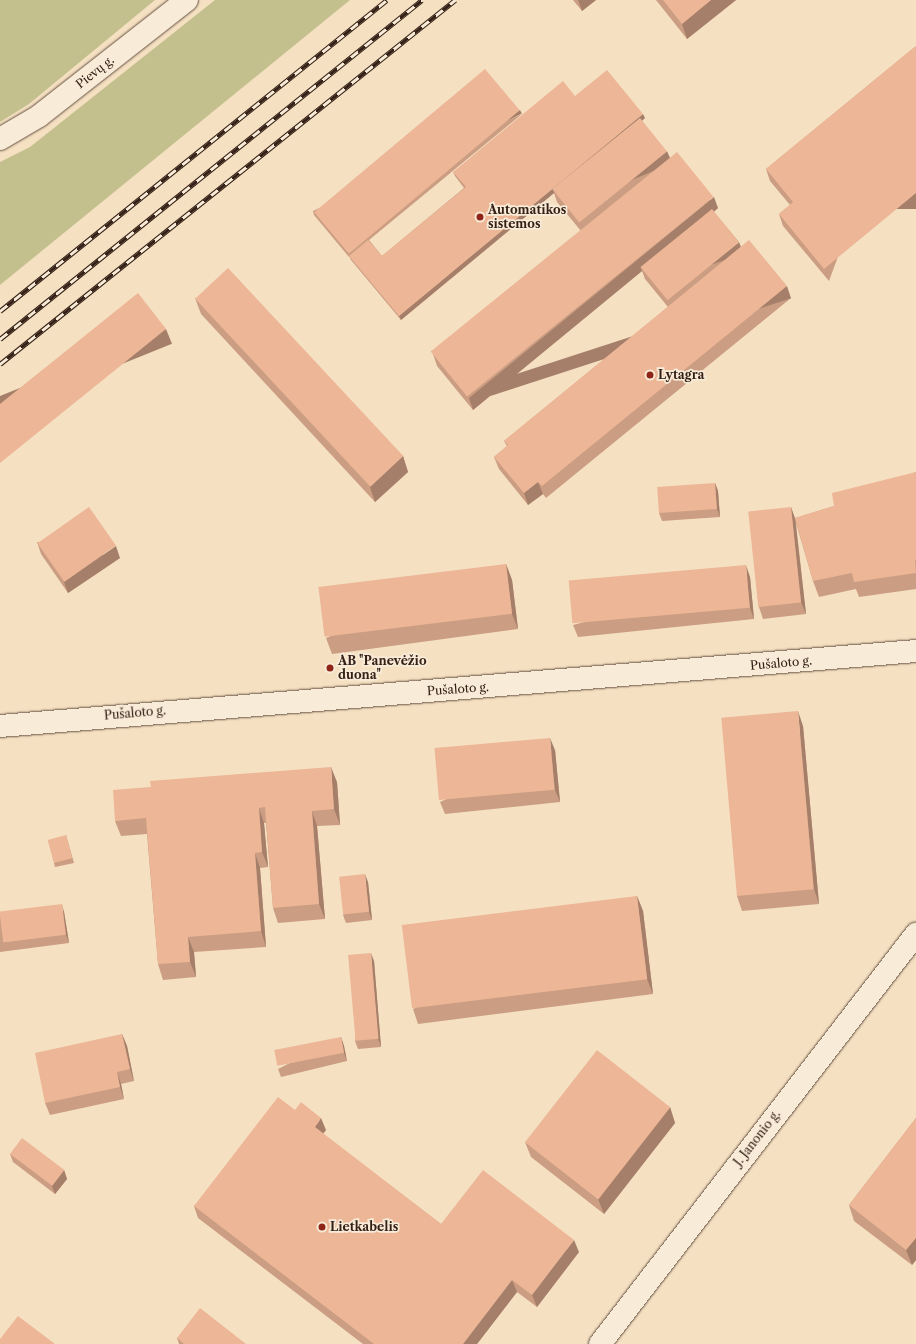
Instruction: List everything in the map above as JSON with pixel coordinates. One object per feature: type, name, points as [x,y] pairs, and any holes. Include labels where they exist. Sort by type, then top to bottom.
[{"type":"main road","name":"Pievų g.","points":[[0,139],[39,116],[187,0]]},
{"type":"main road","name":"Pušaloto g.","points":[[0,726],[916,651]]},
{"type":"main road","name":"J. Janonio g.","points":[[600,1344],[916,934]]},
{"type":"shaded area","points":[[0,0],[155,0],[29,104],[0,122]]},
{"type":"shaded area","points":[[215,0],[350,0],[0,285],[0,162],[30,147]]},
{"type":"building","points":[[663,0],[711,0],[682,24]]},
{"type":"building","points":[[916,46],[916,193],[824,269],[779,214],[793,202],[766,169]]},
{"type":"building","points":[[485,69],[520,110],[349,254],[314,212]]},
{"type":"building","name":"Automatikos sistemos","points":[[607,70],[643,114],[399,316],[349,256],[368,240],[382,256],[466,187],[453,172],[563,81],[575,96]]},
{"type":"building","points":[[640,118],[667,151],[579,223],[552,189]]},
{"type":"building","points":[[677,152],[714,197],[467,397],[431,351]]},
{"type":"building","points":[[712,209],[739,242],[668,300],[641,267]]},
{"type":"building","name":"Lytagra","points":[[749,240],[787,286],[542,486],[538,482],[524,493],[494,457],[508,445],[504,441]]},
{"type":"building","points":[[228,268],[403,456],[370,487],[195,299]]},
{"type":"building","points":[[138,293],[166,329],[0,463],[0,404]]},
{"type":"building","points":[[916,472],[916,573],[854,582],[852,573],[813,581],[795,518],[834,506],[832,493]]},
{"type":"building","points":[[715,483],[717,509],[659,513],[657,487]]},
{"type":"building","points":[[89,507],[116,546],[64,582],[37,543]]},
{"type":"building","points":[[791,507],[801,602],[758,607],[748,511]]},
{"type":"building","points":[[506,564],[512,614],[325,637],[318,587]]},
{"type":"building","points":[[746,565],[750,608],[572,623],[569,581]]},
{"type":"building","points":[[798,711],[814,889],[737,896],[721,718]]},
{"type":"building","points":[[550,738],[555,790],[439,800],[434,748]]},
{"type":"building","points":[[331,767],[334,809],[312,811],[319,904],[273,908],[265,807],[259,808],[262,852],[255,853],[261,931],[188,937],[190,962],[158,964],[146,818],[115,821],[113,790],[151,787],[150,781]]},
{"type":"building","points":[[66,835],[72,858],[54,863],[48,840]]},
{"type":"building","points":[[365,874],[369,912],[343,915],[339,877]]},
{"type":"building","points":[[637,896],[647,979],[412,1008],[402,925]]},
{"type":"building","points":[[62,904],[66,935],[3,942],[0,912]]},
{"type":"building","points":[[371,953],[378,1039],[356,1041],[348,955]]},
{"type":"building","points":[[122,1034],[130,1069],[117,1072],[120,1087],[45,1103],[35,1053]]},
{"type":"building","points":[[341,1037],[344,1053],[277,1066],[274,1050]]},
{"type":"building","points":[[597,1050],[670,1107],[598,1199],[525,1142]]},
{"type":"building","name":"Lietkabelis","points":[[278,1097],[295,1110],[301,1102],[321,1118],[315,1127],[441,1224],[483,1170],[574,1240],[532,1295],[512,1280],[463,1344],[374,1344],[194,1206]]},
{"type":"building","points":[[916,1118],[916,1238],[906,1250],[849,1205]]},
{"type":"building","points":[[22,1138],[64,1170],[52,1186],[10,1154]]},
{"type":"building","points":[[200,1308],[246,1344],[184,1344],[177,1338]]},
{"type":"building","points":[[18,1316],[55,1344],[0,1344],[0,1339]]},
{"type":"railway","points":[[0,311],[387,0]]},
{"type":"railway","points":[[0,339],[422,0]]},
{"type":"railway","points":[[0,364],[455,0]]},
{"type":"place","name":"Automatikos sistemos","points":[[480,217]]},
{"type":"place","name":"Lytagra","points":[[650,375]]},
{"type":"place","name":"AB \"Panevėžio duona\"","points":[[330,668]]},
{"type":"place","name":"Lietkabelis","points":[[322,1227]]}]
